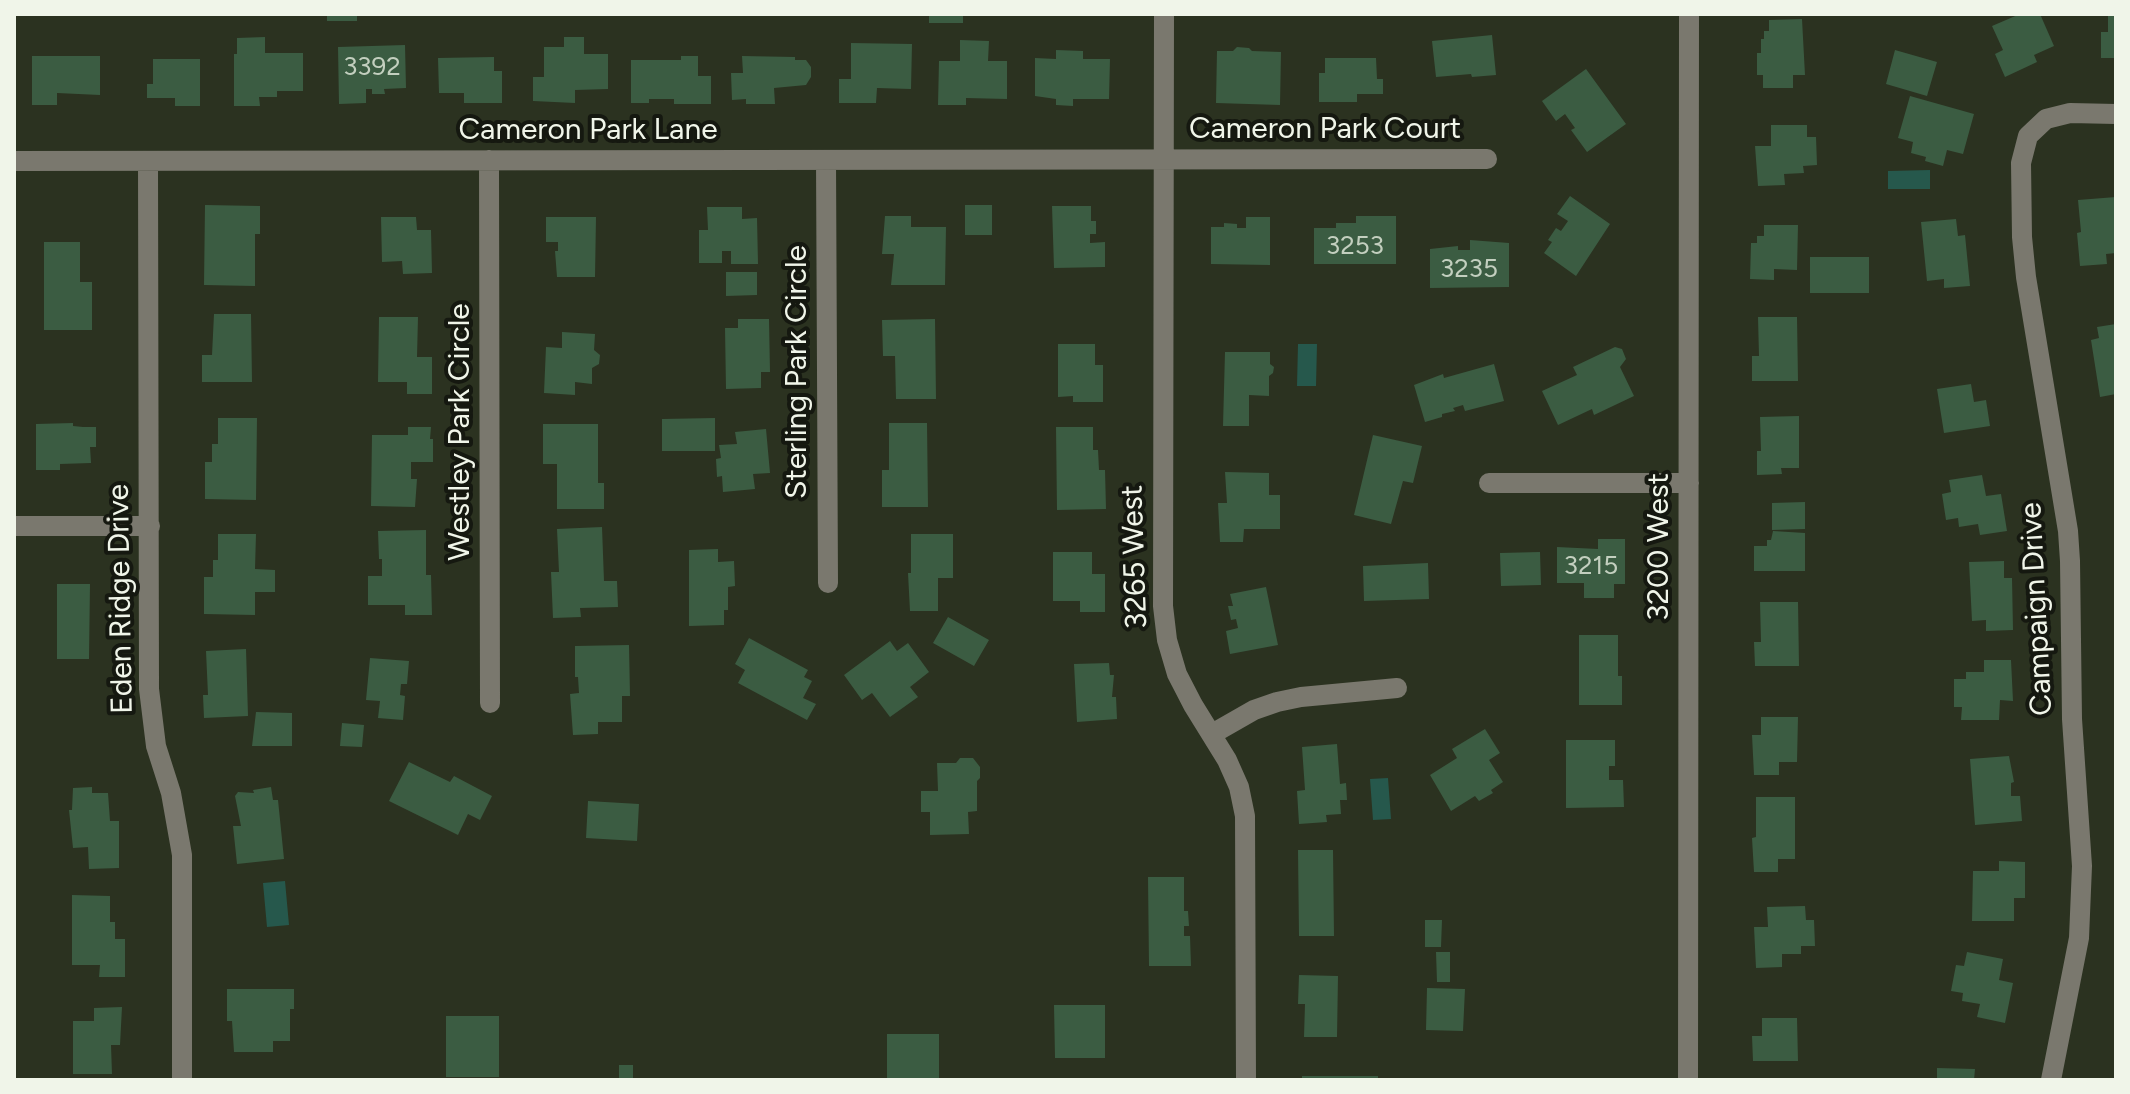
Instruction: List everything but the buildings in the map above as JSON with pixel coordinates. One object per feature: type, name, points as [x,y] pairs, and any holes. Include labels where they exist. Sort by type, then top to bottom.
[{"type":"street","name":"3265 West","points":[[1164,14],[1163,606],[1167,640],[1177,674],[1227,760],[1239,787],[1245,816],[1246,1080]]},
{"type":"street","name":"3200 West","points":[[1688,1080],[1689,14]]},
{"type":"street","name":"Campaign Drive","points":[[2051,1080],[2079,938],[2082,866],[2072,719],[2068,531],[2026,277],[2021,163],[2028,136],[2046,119],[2070,113],[2116,114]]},
{"type":"street","name":"Cameron Park Court","points":[[1162,159],[1487,159]]},
{"type":"street","name":"Cameron Park Lane","points":[[14,161],[1162,159]]},
{"type":"street","name":"Westley Park Circle","points":[[489,160],[490,703]]},
{"type":"street","name":"Sterling Park Circle","points":[[826,160],[828,583]]},
{"type":"street","name":"Eden Ridge Drive","points":[[148,161],[151,719],[175,808],[182,855],[182,1080]]},
{"type":"street","points":[[1489,483],[1689,483]]},
{"type":"street","points":[[14,526],[150,526]]},
{"type":"street","points":[[1212,734],[1254,710],[1277,702],[1397,688]]},
{"type":"water","points":[[1930,170],[1930,189],[1888,189],[1888,171]]},
{"type":"water","points":[[1298,344],[1317,344],[1316,386],[1297,386]]},
{"type":"water","points":[[1388,778],[1391,819],[1373,820],[1370,779]]},
{"type":"water","points":[[285,881],[289,925],[267,927],[263,883]]}]
